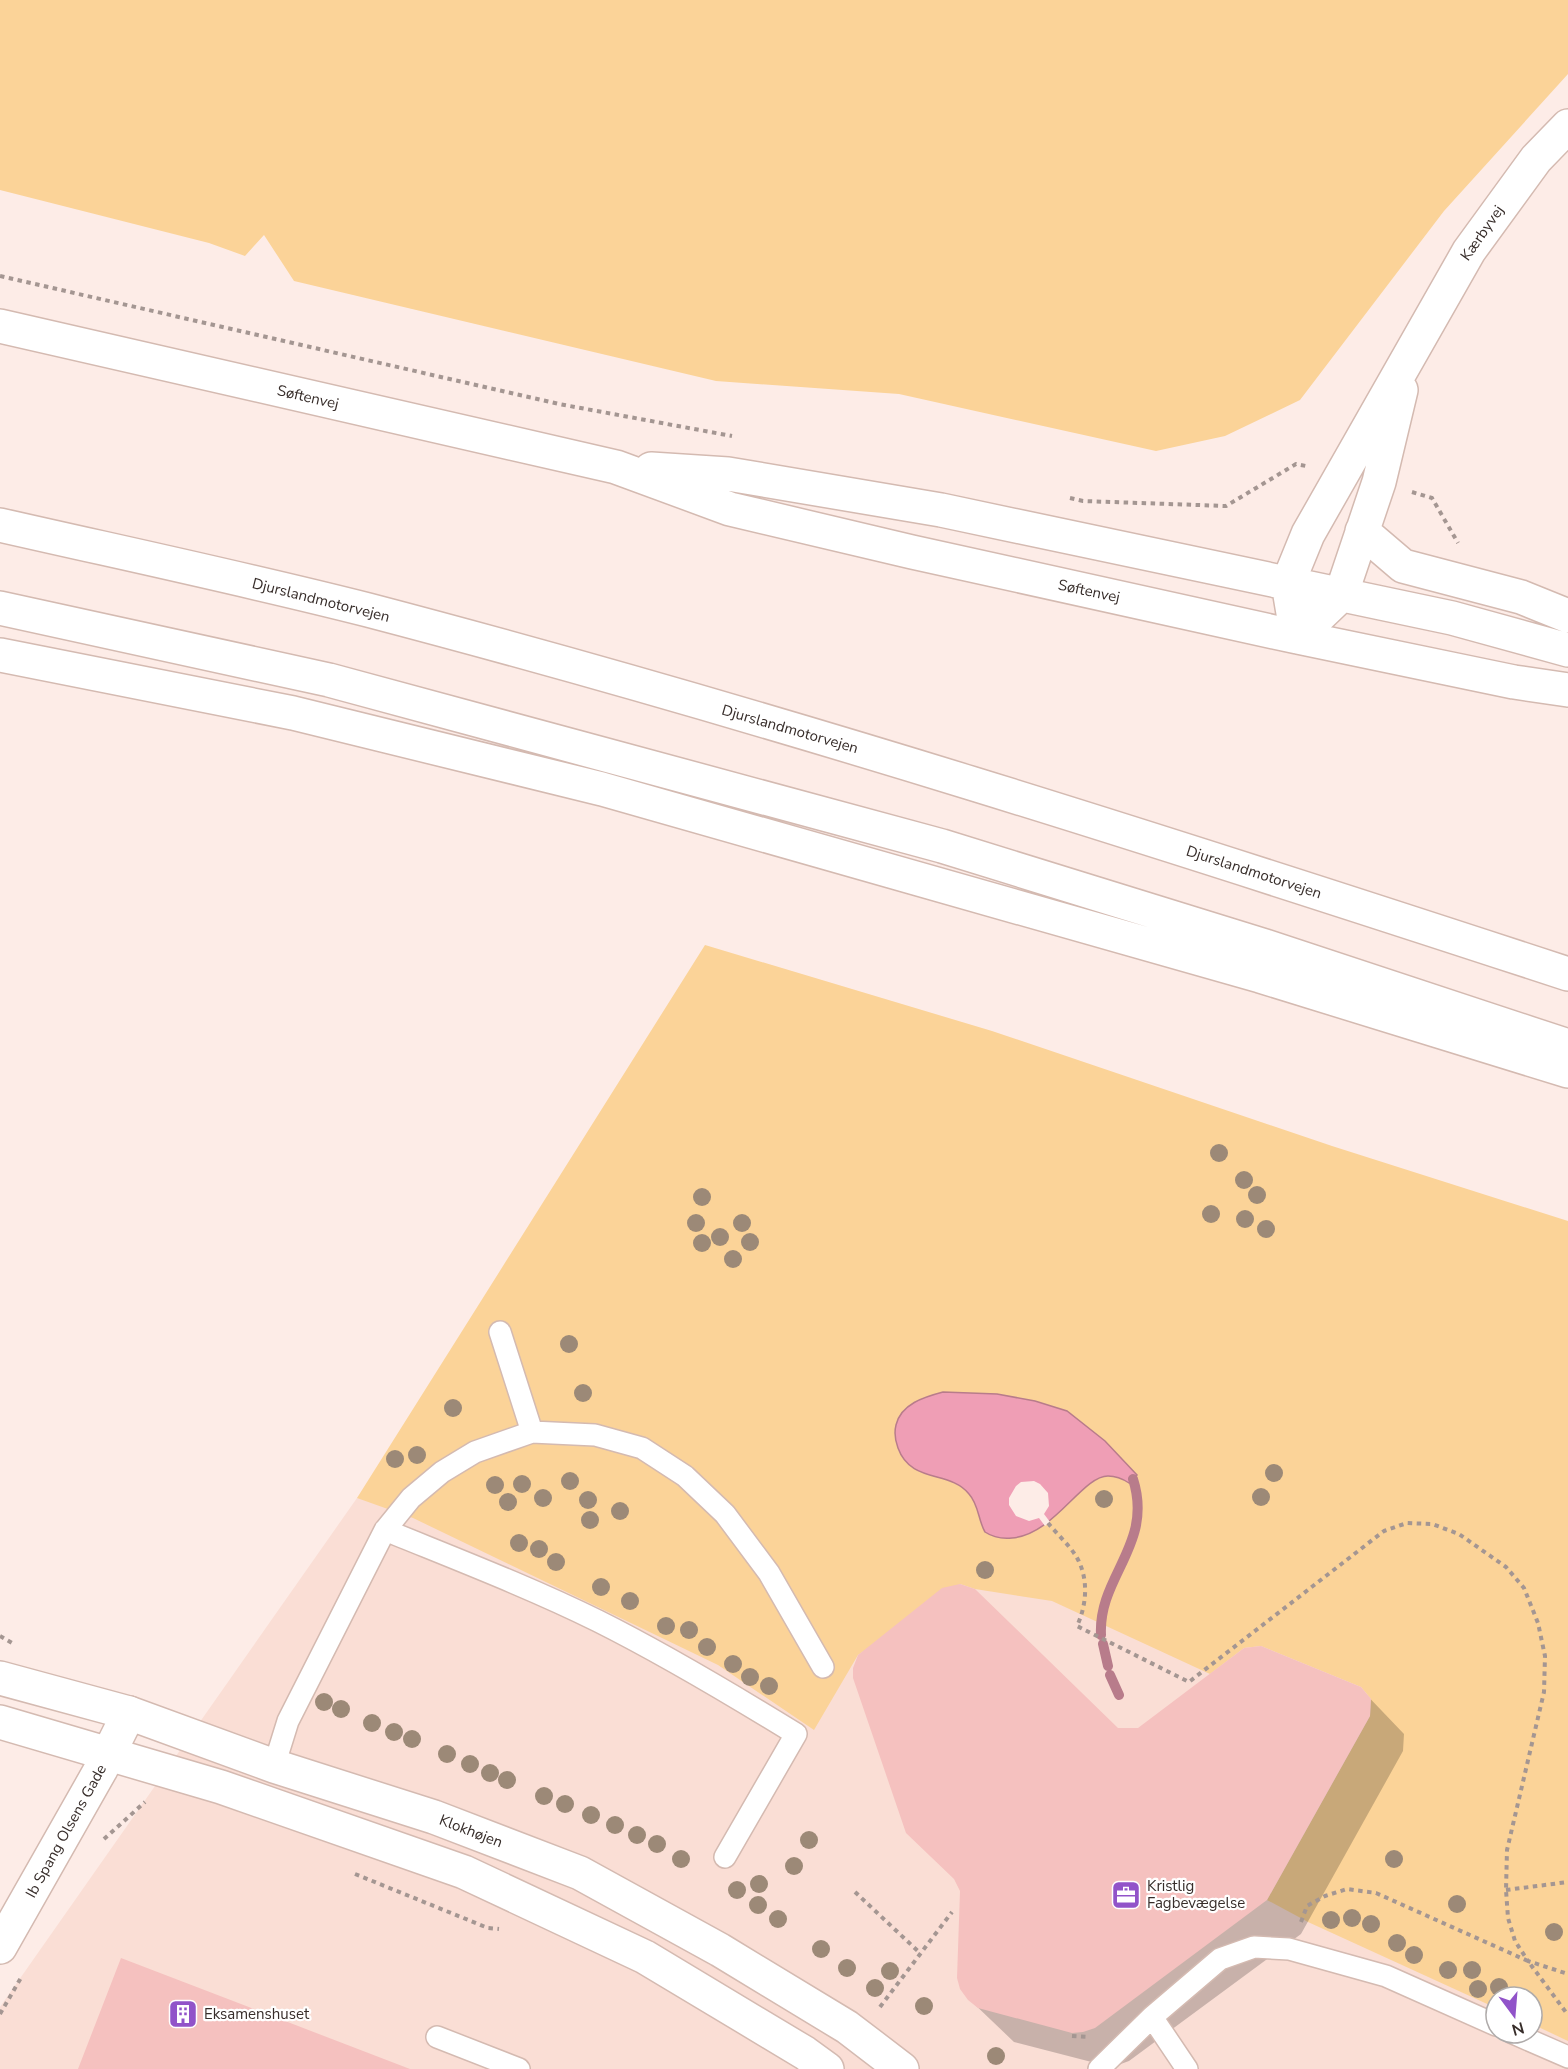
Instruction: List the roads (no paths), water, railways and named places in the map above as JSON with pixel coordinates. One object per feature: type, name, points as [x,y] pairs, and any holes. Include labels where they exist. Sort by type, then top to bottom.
[{"type":"main road","name":"Kærbyvej","points":[[1288,583],[1308,534],[1469,251],[1536,159],[1568,126]]},
{"type":"main road","name":"Søftenvej","points":[[0,326],[616,467],[730,509],[912,552],[1297,637],[1514,682],[1568,690]]},
{"type":"main road","points":[[1297,637],[1341,595],[1379,482],[1411,351]]},
{"type":"main road","name":"Søftenvej","points":[[616,467],[728,474],[941,510],[1452,618],[1568,650]]},
{"type":"main road","points":[[0,515],[114,551]]},
{"type":"main road","name":"Djurslandmotorvejen","points":[[0,525],[377,613],[880,755],[1164,842],[1568,974]]},
{"type":"main road","points":[[1362,531],[1403,566],[1521,597],[1568,616]]},
{"type":"main road","points":[[1288,583],[1297,637]]},
{"type":"main road","points":[[0,608],[329,680],[942,846],[1276,950],[1568,1046]]},
{"type":"main road","points":[[0,655],[293,714],[602,789],[1260,976],[1568,1071]]},
{"type":"main road","name":"Klokhøjen","points":[[0,1678],[129,1713],[274,1766],[434,1817],[580,1873],[720,1950],[847,2027],[902,2069]]},
{"type":"main road","name":"Ib Spang Olsens Gade","points":[[0,1947],[108,1755],[129,1713]]},
{"type":"main road","points":[[0,1722],[220,1788],[464,1872],[645,1957],[805,2053],[827,2069]]},
{"type":"lane","points":[[500,1332],[532,1432]]},
{"type":"lane","points":[[274,1766],[288,1721],[385,1530],[411,1498],[442,1472],[475,1452],[532,1432],[595,1435],[642,1448],[685,1476],[725,1514],[769,1573],[823,1667]]},
{"type":"lane","points":[[385,1530],[495,1574],[597,1621],[701,1676],[796,1734],[725,1857]]},
{"type":"lane","points":[[1099,2069],[1152,2017],[1220,1959],[1254,1947],[1289,1949],[1386,1976],[1484,2020]]},
{"type":"lane","points":[[1152,2017],[1187,2069]]},
{"type":"lane","points":[[437,2037],[519,2069]]},
{"type":"lane","points":[[1540,2045],[1568,2057]]},
{"type":"waterway","points":[[1101,1635],[1102,1614],[1131,1542],[1136,1523],[1138,1502],[1133,1479]]},
{"type":"waterway","points":[[1103,1644],[1108,1666]]},
{"type":"waterway","points":[[1110,1675],[1119,1695]]},
{"type":"place","name":"Kristlig Fagbevægelse","points":[[1126,1895]]},
{"type":"place","name":"Eksamenshuset","points":[[183,2014]]}]
